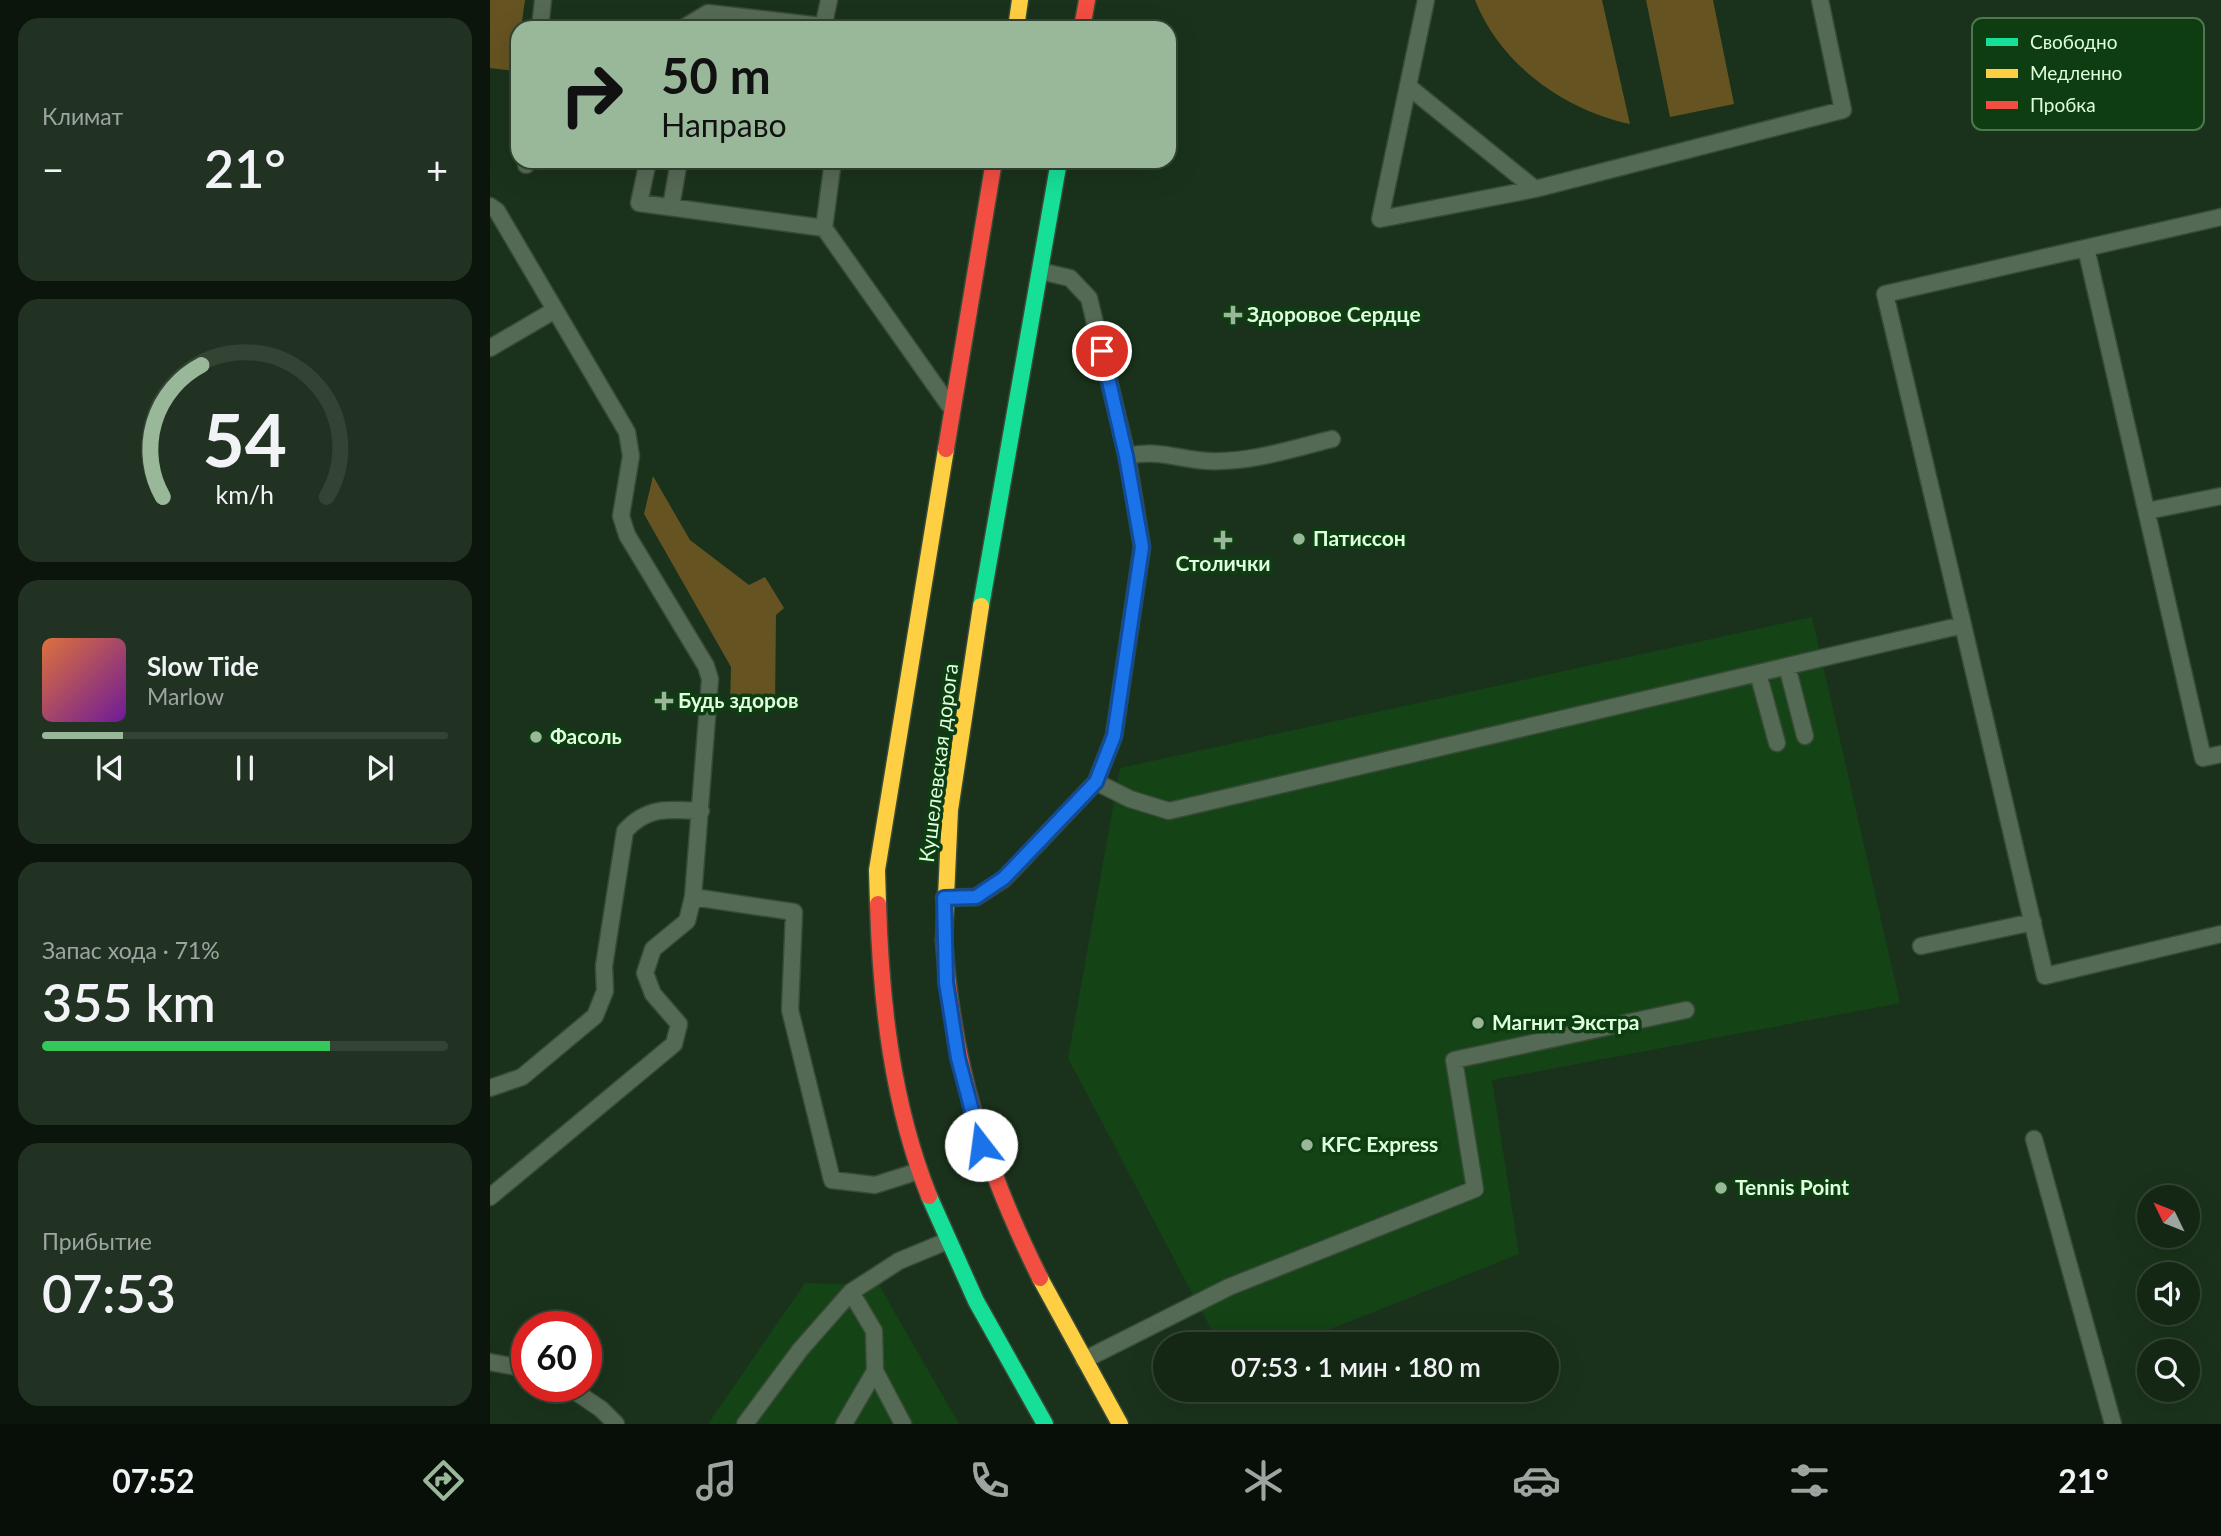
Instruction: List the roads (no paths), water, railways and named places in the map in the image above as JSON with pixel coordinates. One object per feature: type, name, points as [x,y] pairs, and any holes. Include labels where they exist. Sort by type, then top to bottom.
[{"type":"main road","points":[[1017,21],[1020,0]]},
{"type":"main road","points":[[1083,21],[1087,0]]},
{"type":"main road","name":"Кушелевская дорога","points":[[993,168],[877,870],[881,990],[894,1074],[919,1171],[947,1241],[976,1301],[1045,1424]]},
{"type":"main road","name":"Кушелевская дорога","points":[[1058,168],[981,608],[952,792],[944,898],[946,982],[958,1058],[981,1145],[1010,1222],[1119,1424]]},
{"type":"lane","points":[[541,21],[543,0]]},
{"type":"lane","points":[[824,21],[829,0]]},
{"type":"lane","points":[[1426,0],[1380,219],[1535,189],[1843,110],[1820,0]]},
{"type":"lane","points":[[1409,87],[1535,189]]},
{"type":"lane","points":[[646,168],[639,203],[824,228]]},
{"type":"lane","points":[[671,207],[679,168]]},
{"type":"lane","points":[[832,168],[824,228],[953,410]]},
{"type":"lane","points":[[490,206],[497,211],[627,432],[631,456],[621,516],[627,535],[706,666],[710,680],[701,811],[693,897],[688,921],[653,949],[645,973],[653,994],[679,1024],[674,1044],[490,1197]]},
{"type":"lane","points":[[2221,217],[1885,295],[2045,976],[2221,934]]},
{"type":"lane","points":[[2085,248],[2203,758],[2221,754]]},
{"type":"lane","points":[[944,898],[976,897],[1004,878],[1096,782],[1114,736],[1142,547],[1126,456],[1089,298],[1070,278],[1040,271]]},
{"type":"lane","points":[[490,348],[555,310]]},
{"type":"lane","points":[[1126,456],[1147,452],[1207,461],[1261,457],[1332,439]]},
{"type":"lane","points":[[2147,511],[2221,496]]},
{"type":"lane","points":[[1096,782],[1130,799],[1169,811],[1963,625]]},
{"type":"lane","points":[[1787,666],[1805,736]]},
{"type":"lane","points":[[1758,673],[1777,743]]},
{"type":"lane","points":[[490,1087],[522,1077],[596,1016],[605,991],[604,965],[625,831],[635,820],[648,812],[664,809],[701,811]]},
{"type":"lane","points":[[693,897],[794,912],[790,1010],[831,1180],[875,1185],[919,1171]]},
{"type":"lane","points":[[1921,946],[2033,922]]},
{"type":"lane","points":[[1084,1360],[1229,1287],[1475,1189],[1454,1060],[1686,1010]]},
{"type":"lane","points":[[2034,1139],[2113,1424]]},
{"type":"lane","points":[[745,1424],[800,1350],[851,1292],[899,1261],[947,1241]]},
{"type":"lane","points":[[851,1292],[874,1331],[874,1371],[903,1424]]},
{"type":"lane","points":[[490,1362],[511,1366]]},
{"type":"lane","points":[[845,1424],[874,1371]]},
{"type":"lane","points":[[591,1402],[616,1424]]},
{"type":"place","name":"Здоровое Сердце","points":[[1233,315]]},
{"type":"place","name":"Патиссон","points":[[1299,539]]},
{"type":"place","name":"Столички","points":[[1223,540]]},
{"type":"place","name":"Будь здоров","points":[[664,701]]},
{"type":"place","name":"Фасоль","points":[[536,737]]},
{"type":"place","name":"Магнит Экстра","points":[[1478,1023]]},
{"type":"place","name":"KFC Express","points":[[1307,1145]]},
{"type":"place","name":"Tennis Point","points":[[1721,1188]]}]
